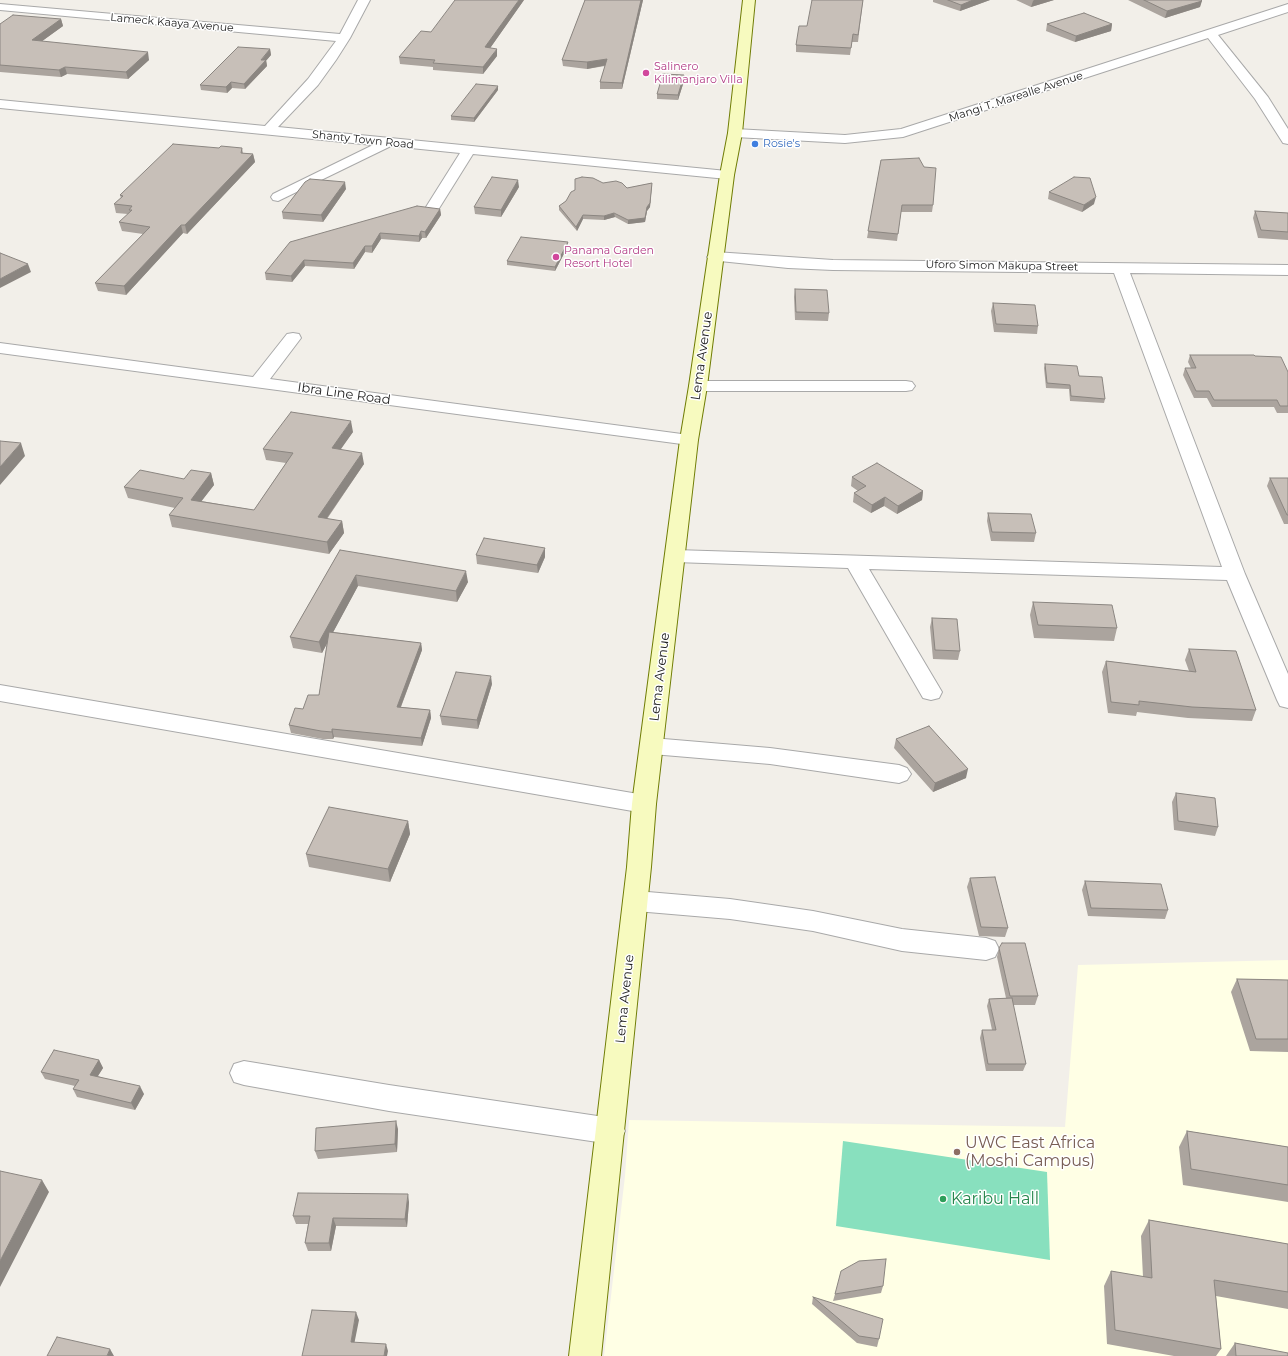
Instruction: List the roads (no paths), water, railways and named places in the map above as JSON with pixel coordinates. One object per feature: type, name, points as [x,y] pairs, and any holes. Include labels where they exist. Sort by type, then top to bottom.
[{"type":"main road","name":"Lema Avenue","points":[[584,1356],[636,901],[644,804],[674,556],[727,176],[735,133],[749,0]]},
{"type":"street","points":[[269,129],[313,82],[344,38],[364,0]]},
{"type":"street","name":"Lameck Kaaya Avenue","points":[[0,7],[344,38]]},
{"type":"street","name":"Mangi T. Marealle Avenue","points":[[735,133],[845,139],[903,133],[1288,8]]},
{"type":"street","points":[[1210,33],[1261,97],[1288,140]]},
{"type":"street","name":"Shanty Town Road","points":[[0,104],[269,129],[468,151],[727,176]]},
{"type":"street","points":[[278,197],[389,142]]},
{"type":"street","points":[[432,207],[468,151]]},
{"type":"street","name":"Uforo Simon Makupa Street","points":[[716,257],[833,265],[1288,270]]},
{"type":"street","points":[[1120,268],[1235,574],[1288,700]]},
{"type":"street","points":[[258,382],[293,338]]},
{"type":"street","name":"Ibra Line Road","points":[[0,348],[689,440]]},
{"type":"street","points":[[698,386],[906,386]]},
{"type":"street","points":[[674,556],[1235,574]]},
{"type":"street","points":[[855,562],[930,692]]},
{"type":"street","points":[[0,693],[644,804]]},
{"type":"street","points":[[652,746],[770,756],[899,774]]},
{"type":"street","points":[[636,901],[730,909],[813,921],[902,940],[986,949]]},
{"type":"street","points":[[244,1073],[389,1098],[610,1131]]},
{"type":"place","name":"Salinero Kilimanjaro Villa","points":[[646,73]]},
{"type":"place","name":"Rosie's","points":[[755,144]]},
{"type":"place","name":"Panama Garden Resort Hotel","points":[[556,257]]},
{"type":"place","name":"UWC East Africa (Moshi Campus)","points":[[957,1152]]},
{"type":"place","name":"Karibu Hall","points":[[943,1199]]}]
